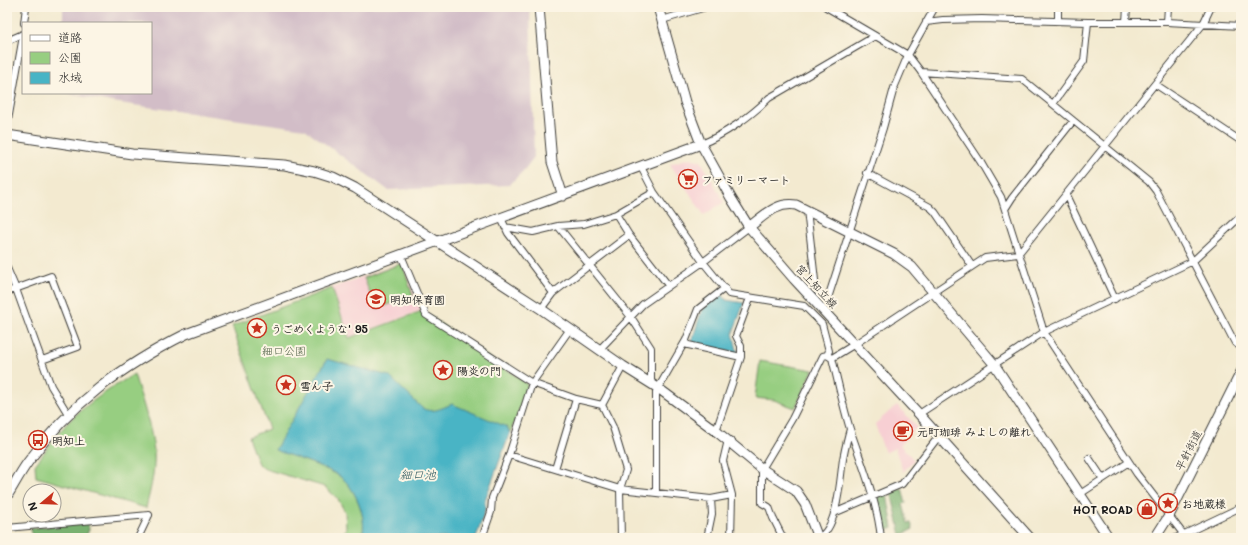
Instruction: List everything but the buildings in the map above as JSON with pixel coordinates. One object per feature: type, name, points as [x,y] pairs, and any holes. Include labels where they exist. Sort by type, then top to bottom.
[{"type":"street","points":[[24,22],[26,7]]},
{"type":"street","points":[[539,7],[552,162],[563,196]]},
{"type":"street","name":"宮上知立線","points":[[658,7],[685,102],[701,144],[749,227],[794,279],[939,436],[1026,537]]},
{"type":"street","points":[[662,20],[706,7]]},
{"type":"street","points":[[826,7],[908,55],[921,72],[990,176],[1001,197],[1044,332],[1129,462],[1185,537]]},
{"type":"street","points":[[807,210],[816,289],[820,295],[828,298],[867,173],[883,128],[892,94],[908,55],[935,7]]},
{"type":"street","points":[[1058,7],[1058,21]]},
{"type":"street","points":[[1126,22],[1127,7]]},
{"type":"street","points":[[1167,22],[1168,7]]},
{"type":"street","points":[[783,538],[768,507],[762,503],[762,469],[792,419],[823,356],[829,357],[855,344],[985,258],[1018,254],[1203,24],[1211,7]]},
{"type":"street","points":[[926,22],[982,18],[1088,22],[1167,22],[1241,26]]},
{"type":"street","points":[[1053,104],[1084,61],[1088,22]]},
{"type":"street","points":[[7,41],[22,35]]},
{"type":"street","points":[[8,491],[36,451],[68,414],[94,391],[128,366],[186,334],[701,144],[727,130],[758,109],[769,98],[875,36]]},
{"type":"street","points":[[7,126],[22,41]]},
{"type":"street","points":[[921,72],[1022,79],[1104,147],[1150,182],[1235,343],[1241,347]]},
{"type":"street","points":[[1155,84],[1241,142]]},
{"type":"street","points":[[1005,209],[1073,121]]},
{"type":"street","points":[[7,135],[132,154],[285,166],[314,171],[333,177],[355,188],[541,309],[623,366],[655,386],[716,431],[762,469],[788,486],[802,498],[809,510],[818,538],[823,536],[826,532],[834,513],[850,428]]},
{"type":"street","points":[[641,167],[654,192],[703,262],[729,294],[804,306],[822,324],[829,351],[829,357],[850,428],[873,495],[881,538]]},
{"type":"street","points":[[867,173],[930,207],[936,212],[972,266]]},
{"type":"street","points":[[505,227],[534,232],[558,226],[584,224],[616,214],[654,192]]},
{"type":"street","points":[[1066,195],[1116,299]]},
{"type":"street","points":[[600,349],[643,304],[703,262],[775,208],[784,204],[796,205],[849,230],[894,254],[912,267],[994,364],[1109,538]]},
{"type":"street","points":[[616,214],[629,235],[668,286]]},
{"type":"street","points":[[919,414],[1044,332],[1193,261],[1241,216]]},
{"type":"street","points":[[501,218],[505,227],[554,292]]},
{"type":"street","points":[[558,226],[588,266],[631,317],[650,348],[656,392],[656,492]]},
{"type":"street","points":[[541,309],[554,292],[629,235]]},
{"type":"street","points":[[401,255],[426,315],[532,383],[576,399],[602,406],[612,427],[626,470],[620,489],[621,538]]},
{"type":"street","points":[[7,268],[51,386],[68,414]]},
{"type":"street","points":[[7,292],[51,276],[78,347],[42,360]]},
{"type":"street","points":[[655,386],[684,344],[698,309],[725,288]]},
{"type":"street","points":[[716,431],[741,357],[740,346],[736,336],[750,298]]},
{"type":"street","points":[[482,538],[491,512],[492,498],[509,455],[532,383],[570,329]]},
{"type":"street","points":[[684,344],[741,357]]},
{"type":"street","points":[[602,406],[623,366]]},
{"type":"street","name":"平針街道","points":[[1155,538],[1169,516],[1241,372]]},
{"type":"street","points":[[555,469],[576,399]]},
{"type":"street","points":[[834,513],[873,495],[902,484],[939,436]]},
{"type":"street","points":[[728,440],[723,461],[732,495],[731,538]]},
{"type":"street","points":[[509,455],[620,489],[711,499],[732,495]]},
{"type":"street","points":[[1089,458],[1103,479]]},
{"type":"street","points":[[1080,494],[1129,462]]},
{"type":"street","points":[[707,538],[712,514],[711,499]]},
{"type":"street","points":[[1176,538],[1185,537],[1241,507]]},
{"type":"street","points":[[7,528],[149,514],[138,538]]},
{"type":"shaded area","points":[[63,7],[530,7],[534,157],[509,185],[388,190],[305,129],[112,102],[68,94],[152,94],[152,22],[63,22]]},
{"type":"shaded area","points":[[690,158],[701,161],[724,202],[704,215],[670,164]]},
{"type":"shaded area","name":"明知保育園","points":[[402,262],[421,310],[350,337],[332,288]]},
{"type":"shaded area","points":[[897,405],[917,427],[900,445],[914,460],[903,472],[895,448],[885,453],[875,424]]},
{"type":"green space","points":[[402,263],[413,296],[376,309],[364,278]]},
{"type":"green space","name":"細口公園","points":[[332,288],[349,338],[422,311],[526,383],[528,388],[510,433],[507,427],[427,411],[422,408],[276,450],[328,470],[342,478],[350,486],[362,514],[363,538],[343,538],[346,527],[345,512],[338,499],[325,487],[265,469],[258,464],[248,437],[269,429],[232,326]]},
{"type":"green space","points":[[760,361],[813,370],[795,408],[774,400],[755,398]]},
{"type":"green space","points":[[134,374],[145,408],[154,451],[153,476],[146,508],[62,484],[62,483],[36,477],[35,465],[55,438],[78,413],[105,392]]},
{"type":"green space","points":[[902,488],[906,503],[903,504],[908,523],[911,523],[913,529],[901,535],[891,492]]},
{"type":"green space","points":[[887,494],[893,528],[886,531],[888,538],[885,538],[877,496]]},
{"type":"green space","points":[[88,522],[89,530],[85,538],[32,538],[31,528]]},
{"type":"water","points":[[722,294],[726,300],[744,303],[733,333],[738,354],[694,343],[692,341],[702,309]]},
{"type":"water","name":"細口池","points":[[327,359],[389,376],[422,408],[426,410],[437,410],[452,404],[507,427],[510,433],[485,500],[485,510],[476,538],[363,538],[363,521],[360,508],[350,486],[342,478],[310,462],[275,450]]},
{"type":"place","name":"ファミリーマート","points":[[688,179]]},
{"type":"place","name":"明知保育園","points":[[376,299]]},
{"type":"place","name":"うごめくような' 95","points":[[257,328]]},
{"type":"place","name":"陽炎の門","points":[[443,370]]},
{"type":"place","name":"雪ん子","points":[[286,385]]},
{"type":"place","name":"元町珈琲 みよしの離れ","points":[[903,431]]},
{"type":"place","name":"明知上","points":[[38,440]]},
{"type":"place","name":"お地蔵様","points":[[1168,503]]},
{"type":"place","name":"HOT ROAD","points":[[1147,509]]}]
